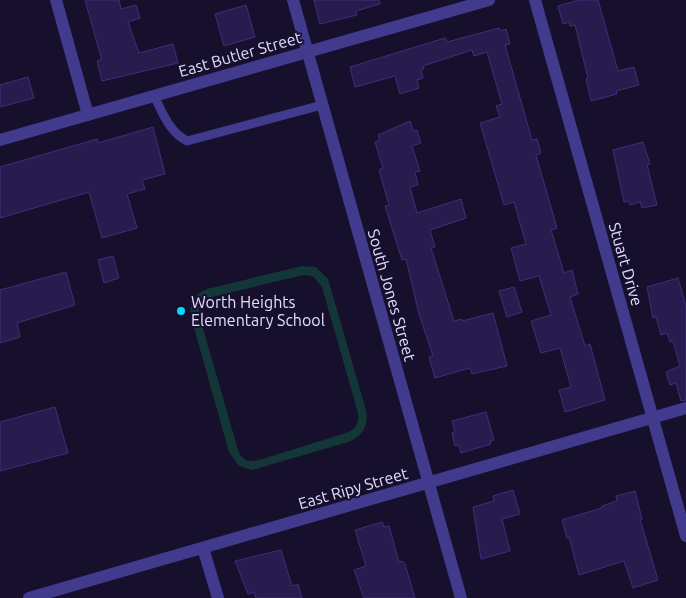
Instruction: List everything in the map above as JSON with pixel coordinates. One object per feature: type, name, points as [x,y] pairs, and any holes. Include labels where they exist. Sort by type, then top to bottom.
[{"type":"street","points":[[56,0],[88,114]]},
{"type":"street","name":"South Jones Street","points":[[293,0],[461,598]]},
{"type":"street","name":"East Butler Street","points":[[0,140],[489,0]]},
{"type":"street","name":"Stuart Drive","points":[[535,0],[686,536]]},
{"type":"street","name":"East Ripy Street","points":[[29,598],[686,408]]},
{"type":"street","points":[[203,548],[218,598]]},
{"type":"lane","points":[[154,96],[168,125],[178,136],[187,141],[322,105]]},
{"type":"green space","points":[[302,266],[316,267],[328,279],[366,410],[366,426],[358,437],[348,442],[252,470],[239,466],[229,452],[191,317],[193,300],[207,289]],"holes":[[[303,275],[313,276],[322,287],[358,413],[357,423],[352,430],[346,433],[259,460],[246,460],[238,450],[199,314],[199,307],[208,298]]]},
{"type":"building","points":[[85,0],[119,0],[121,9],[136,5],[140,18],[128,22],[139,53],[173,44],[178,63],[102,81],[97,61],[101,60],[101,57]]},
{"type":"building","points":[[314,0],[379,0],[380,4],[356,11],[357,15],[320,24]]},
{"type":"building","points":[[579,0],[598,0],[618,71],[634,67],[639,85],[616,91],[617,94],[591,101],[586,79],[588,78],[575,25],[570,26],[569,22],[563,24],[558,6]]},
{"type":"building","points":[[246,5],[255,37],[224,46],[215,14]]},
{"type":"building","points":[[499,28],[500,31],[506,29],[510,44],[505,45],[532,140],[537,139],[541,153],[536,155],[557,228],[551,230],[564,273],[572,270],[578,294],[570,297],[585,346],[590,344],[605,400],[565,412],[559,390],[571,387],[560,348],[541,353],[531,321],[551,315],[539,276],[520,281],[511,248],[526,244],[514,202],[504,205],[480,123],[500,117],[496,106],[502,104],[487,52],[474,56],[472,50],[423,66],[424,69],[421,70],[423,78],[417,80],[419,88],[400,94],[395,76],[355,87],[350,67],[445,38],[447,42]]},
{"type":"building","points":[[28,77],[34,98],[0,107],[0,85]]},
{"type":"building","points":[[410,121],[413,131],[417,130],[421,143],[412,146],[420,171],[415,172],[418,185],[410,187],[417,213],[461,199],[466,218],[430,230],[435,247],[431,248],[454,321],[462,319],[462,321],[493,313],[507,366],[472,374],[470,368],[435,378],[429,357],[433,356],[419,314],[406,259],[402,260],[385,206],[389,205],[379,170],[383,168],[375,142],[380,140],[378,135]]},
{"type":"building","points":[[153,127],[165,174],[142,180],[145,189],[127,194],[137,228],[102,238],[89,192],[0,218],[0,167],[97,139],[98,143]]},
{"type":"building","points":[[643,142],[650,164],[647,165],[657,205],[642,208],[640,202],[630,205],[629,201],[624,202],[613,150]]},
{"type":"building","points":[[113,256],[119,278],[104,283],[98,260]]},
{"type":"building","points":[[66,272],[75,305],[17,323],[20,337],[0,343],[0,290]]},
{"type":"building","points":[[678,278],[686,306],[686,400],[681,401],[676,383],[670,385],[666,372],[680,366],[673,341],[670,342],[667,333],[661,335],[656,317],[653,318],[647,287]]},
{"type":"building","points":[[514,287],[522,312],[507,317],[499,291]]},
{"type":"building","points":[[55,407],[68,453],[0,471],[0,422]]},
{"type":"building","points":[[486,412],[494,440],[490,441],[491,444],[461,453],[459,445],[455,446],[452,433],[455,432],[452,421]]},
{"type":"building","points":[[513,490],[520,514],[502,519],[510,551],[481,559],[473,507],[494,501],[493,496]]},
{"type":"building","points":[[635,491],[642,519],[640,519],[658,580],[633,588],[624,561],[579,575],[569,537],[567,538],[562,520],[602,508],[602,506],[617,501],[616,496]]},
{"type":"building","points":[[382,522],[384,527],[389,526],[399,562],[402,561],[405,564],[415,598],[364,598],[354,570],[366,566],[355,530]]},
{"type":"building","points":[[281,550],[292,586],[298,584],[302,598],[256,598],[254,592],[248,594],[235,561]]},
{"type":"place","name":"Worth Heights Elementary School","points":[[181,311]]}]
